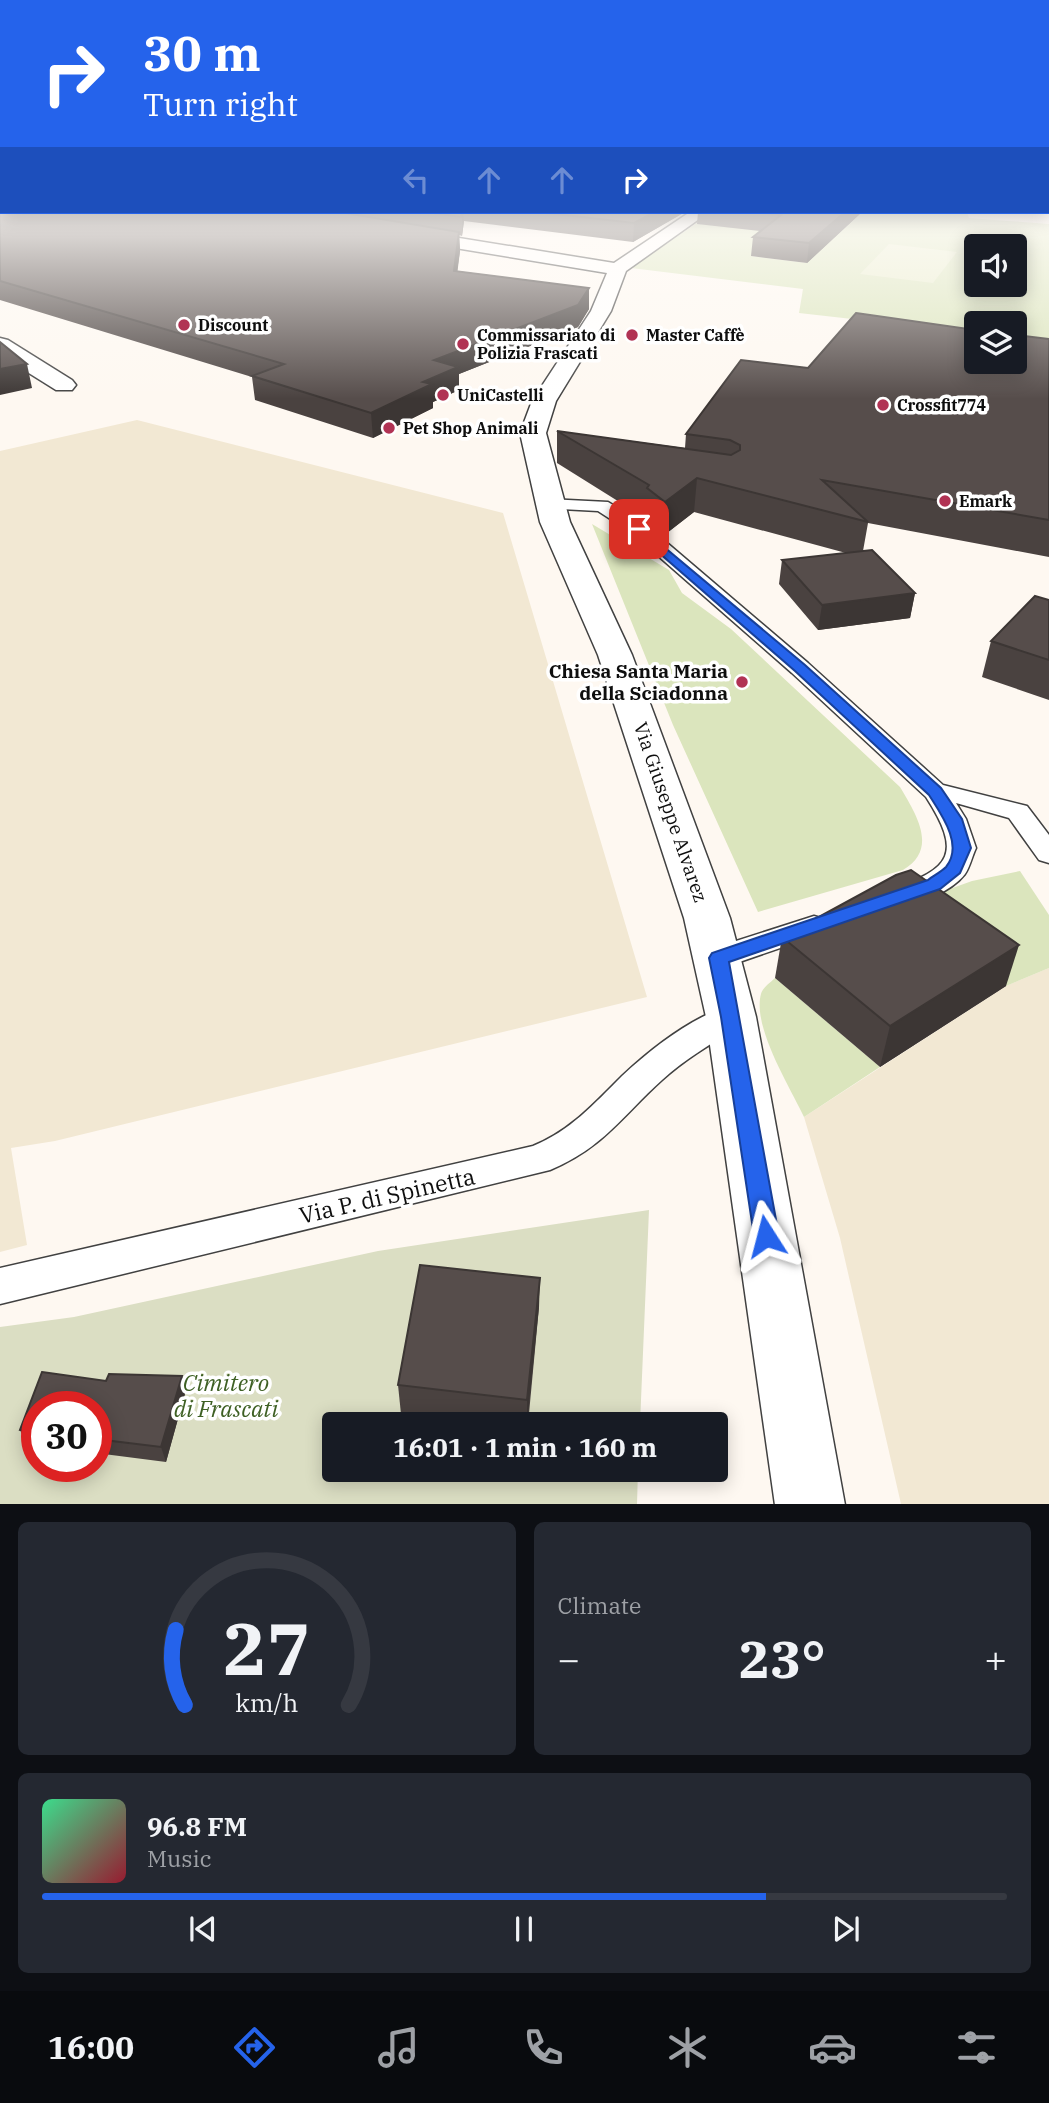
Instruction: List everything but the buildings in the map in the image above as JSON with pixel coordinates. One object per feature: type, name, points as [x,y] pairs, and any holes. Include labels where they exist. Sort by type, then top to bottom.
[{"type":"street","points":[[551,258],[618,269],[630,258]]},
{"type":"street","name":"Via Giuseppe Alvarez","points":[[618,269],[601,312],[544,401],[548,504],[615,656],[708,918],[719,958],[731,1017],[810,1504]]},
{"type":"street","points":[[0,345],[64,385]]},
{"type":"lane","points":[[548,504],[602,506],[639,529],[800,668],[935,792],[953,819],[962,848],[954,869],[934,885],[883,902]]},
{"type":"lane","points":[[935,792],[965,797],[1018,812],[1049,854]]},
{"type":"lane","points":[[719,958],[833,919]]},
{"type":"lane","name":"Via P. di Spinetta","points":[[0,1286],[538,1160],[560,1152],[600,1124],[649,1071],[690,1041],[731,1017]]},
{"type":"shaded area","points":[[137,420],[503,513],[647,997],[55,1141],[11,1148],[27,1245],[0,1252],[0,451]]},
{"type":"shaded area","points":[[1049,968],[1049,1504],[901,1504],[840,1238],[804,1117],[1006,986]]},
{"type":"green space","points":[[645,258],[768,258],[807,263],[812,258],[964,258],[964,297],[1027,297],[1027,258],[1049,258],[1049,342],[1027,339],[1027,311],[964,311],[964,332],[799,313],[803,289],[631,268]]},
{"type":"green space","points":[[875,258],[952,258],[933,283],[860,274]]},
{"type":"green space","points":[[592,524],[669,570],[682,593],[731,629],[900,787],[921,831],[920,852],[914,862],[903,870],[758,912],[673,725]]},
{"type":"green space","points":[[1020,871],[1049,915],[1049,968],[1006,986],[900,907],[972,881]]},
{"type":"green space","points":[[775,978],[880,1067],[804,1117],[774,1057],[762,1023],[761,994]]},
{"type":"green space","name":"Cimitero di Frascati","points":[[649,1210],[641,1412],[322,1412],[322,1482],[638,1482],[637,1504],[0,1504],[0,1327],[74,1317],[378,1251]]},
{"type":"place","name":"Discount","points":[[184,325]]},
{"type":"place","name":"Master Caffè","points":[[632,335]]},
{"type":"place","name":"Commissariato di Polizia Frascati","points":[[463,344]]},
{"type":"place","name":"UniCastelli","points":[[443,395]]},
{"type":"place","name":"Crossfit774","points":[[883,405]]},
{"type":"place","name":"Pet Shop Animali","points":[[389,428]]},
{"type":"place","name":"Emark","points":[[945,501]]},
{"type":"place","name":"Chiesa Santa Maria della Sciadonna","points":[[742,682]]},
{"type":"route","points":[[639,529],[800,668],[935,792],[953,819],[962,848],[954,869],[934,885],[719,958],[766,1236]]}]
